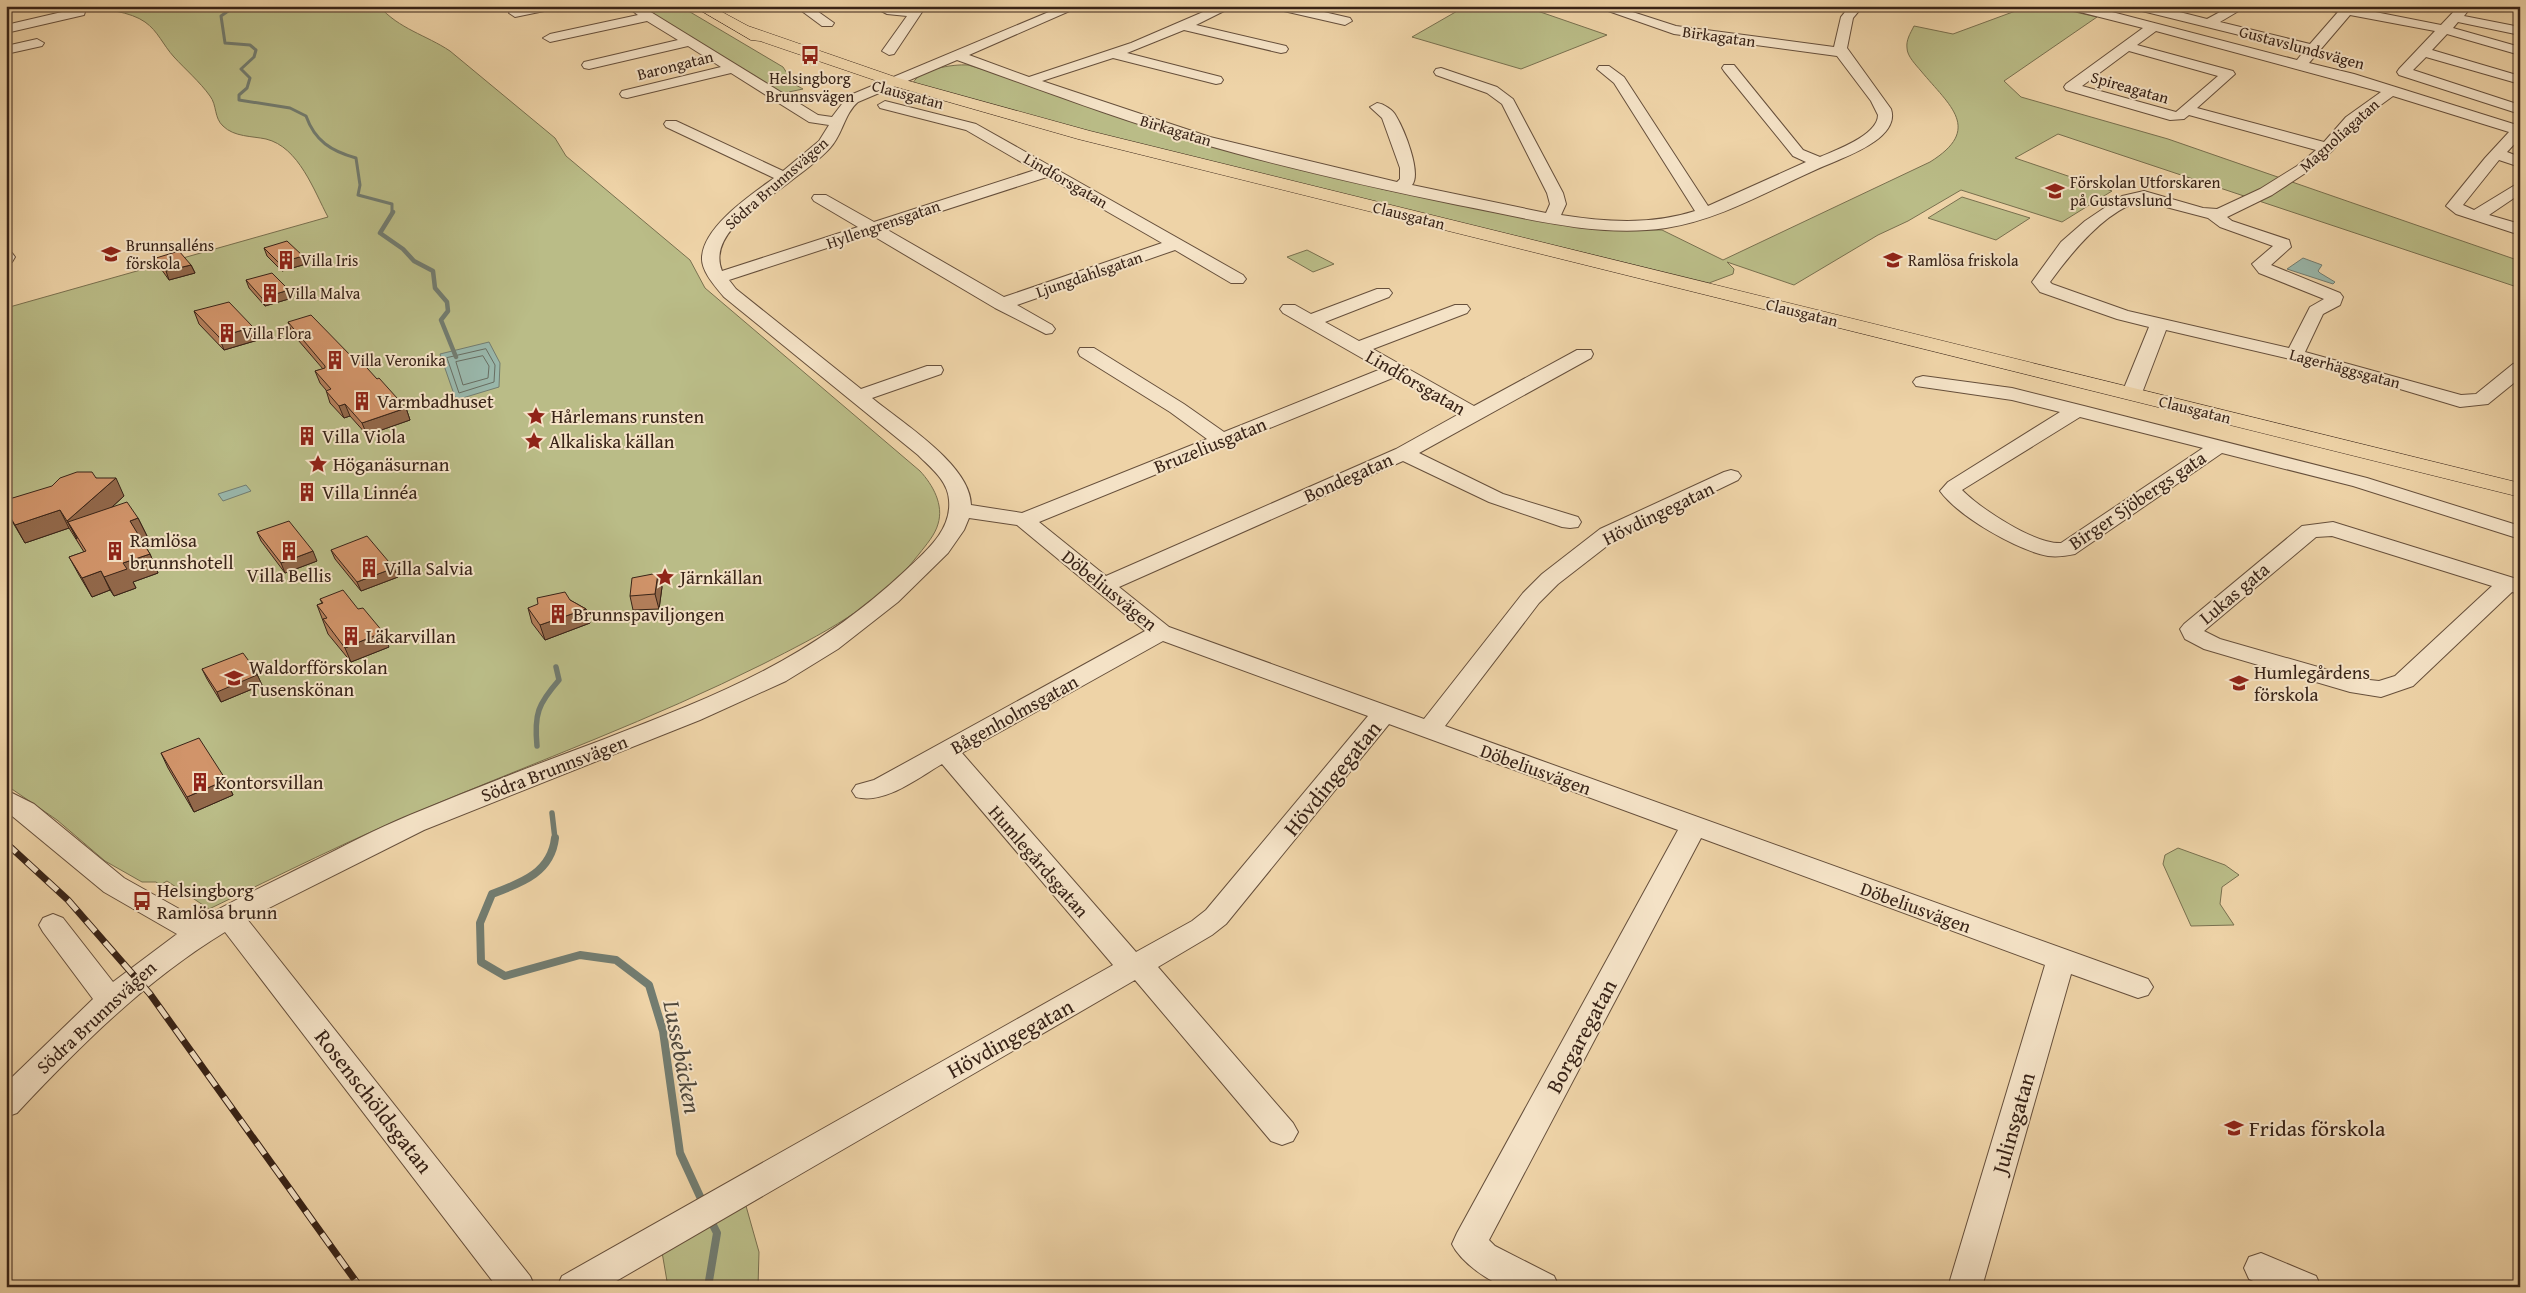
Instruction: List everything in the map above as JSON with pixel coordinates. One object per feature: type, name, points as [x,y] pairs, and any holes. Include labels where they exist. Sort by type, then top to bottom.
[{"type":"main road","name":"Clausgatan","points":[[700,6],[741,29],[808,61],[885,91],[1084,135],[2520,490]]},
{"type":"street","points":[[514,13],[549,6]]},
{"type":"street","name":"Barongatan","points":[[632,6],[814,119],[837,122]]},
{"type":"street","points":[[801,6],[827,23]]},
{"type":"street","points":[[878,6],[892,11],[917,10]]},
{"type":"street","points":[[885,91],[956,56],[1075,6]]},
{"type":"street","points":[[1029,81],[1113,54],[1184,26],[1228,6]]},
{"type":"street","points":[[1280,6],[1345,21]]},
{"type":"street","name":"Birkagatan","points":[[956,56],[1190,136],[1401,188],[1552,218],[1593,224],[1644,225],[1674,221],[1704,212],[1873,136],[1885,119],[1880,102],[1842,52],[1674,30],[1600,6]]},
{"type":"street","points":[[1842,52],[1840,46],[1847,17],[1857,6]]},
{"type":"street","name":"Gustavslundsvägen","points":[[2073,6],[2300,64],[2392,90],[2519,130]]},
{"type":"street","points":[[2139,6],[2313,49]]},
{"type":"street","points":[[2209,23],[2240,6]]},
{"type":"street","points":[[2325,6],[2348,8],[2443,29],[2520,51]]},
{"type":"street","points":[[2466,6],[2443,29],[2425,52],[2404,72],[2520,110]]},
{"type":"street","points":[[2300,64],[2348,8]]},
{"type":"street","points":[[889,51],[917,10]]},
{"type":"street","points":[[6,29],[79,12]]},
{"type":"street","points":[[550,38],[649,17]]},
{"type":"street","points":[[2455,18],[2520,31]]},
{"type":"street","points":[[1184,26],[1281,49]]},
{"type":"street","name":"Spireagatan","points":[[2126,46],[2228,74],[2178,116],[2170,116],[2071,87],[2126,46],[2153,26]]},
{"type":"street","name":"Barongatan","points":[[589,65],[689,42]]},
{"type":"street","points":[[6,50],[37,43]]},
{"type":"street","points":[[2425,52],[2520,80]]},
{"type":"street","points":[[1113,54],[1216,80]]},
{"type":"street","name":"Birkagatan","points":[[1729,68],[1798,153],[1818,162]]},
{"type":"street","name":"Barongatan","points":[[627,94],[732,69]]},
{"type":"street","points":[[1604,69],[1619,80],[1704,212]]},
{"type":"street","points":[[1441,72],[1495,92],[1511,106],[1555,193],[1558,204],[1552,218]]},
{"type":"street","name":"Magnoliagatan","points":[[2214,215],[2282,183],[2327,148],[2351,120],[2392,90]]},
{"type":"street","name":"Södra Brunnsvägen","points":[[6,1104],[43,1065],[144,971],[199,933],[229,916],[422,820],[698,712],[782,673],[817,652],[871,613],[904,584],[944,544],[958,520],[960,510],[960,497],[955,484],[948,474],[925,451],[730,292],[718,278],[710,256],[711,248],[721,230],[732,219],[786,178],[829,140],[841,110],[846,105],[885,91]]},
{"type":"street","name":"Lindforsgatan","points":[[885,91],[970,127],[1238,279]]},
{"type":"street","points":[[1376,107],[1389,116],[1408,168],[1408,180],[1401,188]]},
{"type":"street","name":"Spireagatan","points":[[2187,110],[2327,148]]},
{"type":"street","points":[[671,124],[786,178]]},
{"type":"street","points":[[2519,130],[2454,205],[2458,210],[2520,230]]},
{"type":"street","points":[[2497,154],[2520,162]]},
{"type":"street","name":"Hyllengrensgatan","points":[[718,278],[1050,171]]},
{"type":"street","points":[[2476,216],[2520,187]]},
{"type":"street","points":[[2132,393],[2159,325],[2056,293],[2046,288],[2041,280],[2067,246],[2091,224],[2134,197],[2144,196],[2214,215],[2226,224],[2283,244],[2283,248],[2260,264],[2264,269],[2334,297],[2334,301],[2316,311],[2295,354]]},
{"type":"street","points":[[820,198],[1046,330]]},
{"type":"street","name":"Ljungdahlsgatan","points":[[1001,304],[1177,244]]},
{"type":"street","points":[[1310,321],[1383,293]]},
{"type":"street","name":"Lindforsgatan","points":[[1289,309],[1475,415]]},
{"type":"street","name":"Lindforsgatan","points":[[1358,348],[1462,309]]},
{"type":"street","name":"Lagerhäggsgatan","points":[[2159,325],[2295,354],[2468,402],[2481,400],[2520,368]]},
{"type":"street","points":[[1087,352],[1177,408],[1222,440]]},
{"type":"street","name":"Bondegatan","points":[[1104,585],[1403,453],[1584,354]]},
{"type":"street","points":[[858,398],[934,370]]},
{"type":"street","name":"Bruzeliusgatan","points":[[1024,520],[1396,370]]},
{"type":"street","name":"Birger Sjöbergs gata","points":[[1923,382],[1936,386],[1986,389],[2077,410],[2360,482],[2520,533]]},
{"type":"street","name":"Birger Sjöbergs gata","points":[[2077,410],[1955,486],[1951,491],[1958,499],[2002,526],[2041,547],[2058,551],[2067,549],[2219,446]]},
{"type":"street","points":[[1403,453],[1496,498],[1570,522]]},
{"type":"street","name":"Hövdingegatan","points":[[1429,730],[1531,598],[1550,579],[1608,534],[1731,476]]},
{"type":"street","points":[[960,510],[1024,520]]},
{"type":"street","name":"Döbeliusvägen","points":[[1024,520],[1161,632],[1693,827],[2138,987]]},
{"type":"street","name":"Lukas gata","points":[[2333,529],[2513,586],[2404,681],[2381,690],[2359,687],[2212,644],[2193,634],[2192,629],[2310,531],[2333,529]]},
{"type":"street","name":"Bågenholmsgatan","points":[[865,791],[883,786],[1161,632]]},
{"type":"street","name":"Hövdingegatan","points":[[574,1287],[1196,932],[1216,917],[1384,714]]},
{"type":"street","name":"Humlegårdsgatan","points":[[946,752],[1282,1132]]},
{"type":"street","points":[[6,799],[25,810],[114,885],[199,933]]},
{"type":"street","name":"Borgaregatan","points":[[1542,1287],[1483,1257],[1473,1251],[1469,1244],[1693,827]]},
{"type":"street","name":"Rosenschöldsgatan","points":[[229,916],[518,1287]]},
{"type":"street","points":[[53,925],[112,1000]]},
{"type":"street","name":"Julinsgatan","points":[[1965,1287],[2061,959]]},
{"type":"street","points":[[2261,1268],[2304,1287]]},
{"type":"green space","points":[[6,6],[379,6],[404,26],[450,51],[555,138],[566,156],[690,260],[705,288],[920,471],[933,489],[940,510],[935,532],[903,572],[886,589],[847,618],[784,653],[680,703],[397,821],[209,909],[167,881],[160,885],[156,882],[142,882],[105,861],[57,820],[6,785],[6,308],[328,217],[304,171],[288,151],[266,139],[227,130],[218,119],[210,96],[145,22],[116,11],[78,7],[6,9]]},
{"type":"green space","points":[[639,6],[680,6],[783,67],[794,84],[803,89],[779,94]]},
{"type":"green space","points":[[1466,6],[1523,6],[1607,35],[1521,69],[1412,37]]},
{"type":"green space","points":[[2029,6],[2049,6],[2097,17],[2004,81],[2021,97],[2168,139],[2520,261],[2520,288],[2058,134],[2015,158],[2112,191],[2062,222],[1961,190],[1908,221],[1878,235],[1794,285],[1727,262],[1734,269],[1733,274],[1709,283],[1107,137],[913,83],[922,74],[938,68],[968,65],[1382,189],[1556,224],[1592,229],[1662,230],[1723,260],[1930,162],[1946,150],[1955,139],[1958,128],[1951,106],[1908,54],[1907,42],[1914,26],[1953,34]]},
{"type":"green space","points":[[1962,197],[2030,218],[1996,240],[1928,218]]},
{"type":"green space","points":[[1307,250],[1334,264],[1313,272],[1287,257]]},
{"type":"green space","points":[[2178,848],[2225,865],[2239,875],[2222,887],[2220,904],[2234,925],[2191,926],[2163,864],[2165,855]]},
{"type":"green space","points":[[746,1206],[759,1252],[758,1287],[668,1287],[662,1252]]},
{"type":"water","points":[[2303,258],[2322,265],[2318,271],[2335,282],[2333,284],[2287,269]]},
{"type":"water","points":[[489,342],[500,363],[499,387],[456,400],[440,354]]},
{"type":"water","points":[[246,485],[251,491],[223,501],[218,494]]},
{"type":"building","points":[[287,241],[303,256],[279,263],[264,248]]},
{"type":"building","points":[[179,251],[191,265],[166,271],[156,258]]},
{"type":"building","points":[[272,273],[289,290],[262,298],[246,280]]},
{"type":"building","points":[[229,302],[253,327],[219,337],[194,311]]},
{"type":"building","points":[[311,315],[354,359],[358,358],[377,379],[379,378],[406,408],[362,423],[345,404],[339,406],[326,391],[331,389],[315,371],[325,368],[325,366],[288,322]]},
{"type":"building","points":[[77,472],[92,472],[96,478],[116,478],[67,521],[60,510],[15,525],[6,510],[6,500],[52,486],[60,478]]},
{"type":"building","points":[[127,502],[138,518],[130,521],[150,554],[123,563],[127,569],[104,577],[101,571],[82,578],[69,557],[86,551],[68,522]]},
{"type":"building","name":"Villa Bellis","points":[[289,521],[313,551],[281,563],[257,532]]},
{"type":"building","name":"Villa Salvia","points":[[367,536],[394,568],[357,582],[331,550]]},
{"type":"building","points":[[658,573],[655,594],[630,596],[632,578]]},
{"type":"building","points":[[343,590],[358,609],[363,608],[383,632],[345,648],[323,619],[327,618],[317,605],[323,603],[320,599]]},
{"type":"building","points":[[565,592],[570,600],[586,609],[540,625],[528,608],[538,604],[537,598]]},
{"type":"building","points":[[243,653],[257,675],[217,692],[202,669]]},
{"type":"building","name":"Kontorsvillan","points":[[199,738],[226,780],[187,797],[161,753]]},
{"type":"waterway","name":"Lussebäcken","points":[[244,6],[231,9],[221,16],[225,43],[250,45],[256,50],[254,57],[241,69],[250,78],[247,88],[239,95],[239,100],[290,108],[306,116],[314,132],[325,144],[339,152],[356,158],[360,185],[358,195],[392,204],[392,213]]},
{"type":"waterway","name":"Lussebäcken","points":[[393,212],[380,233],[403,249],[414,261],[433,271],[435,288],[447,302],[448,311],[441,320],[456,357]]},
{"type":"waterway","name":"Lussebäcken","points":[[537,746],[537,717],[546,696],[559,680],[556,667]]},
{"type":"waterway","name":"Lussebäcken","points":[[552,813],[555,838]]},
{"type":"waterway","name":"Lussebäcken","points":[[555,838],[548,860],[541,868],[524,881],[492,894],[480,923],[481,962],[505,976],[580,955],[616,960],[649,985],[663,1031],[680,1153],[703,1203]]},
{"type":"waterway","name":"Lussebäcken","points":[[708,1287],[717,1233],[710,1219]]},
{"type":"railway","points":[[6,843],[68,900],[150,994],[360,1287]]},
{"type":"place","name":"Helsingborg Brunnsvägen","points":[[810,55]]},
{"type":"place","name":"Förskolan Utforskaren på Gustavslund","points":[[2055,191]]},
{"type":"place","name":"Brunnsalléns förskola","points":[[111,254]]},
{"type":"place","name":"Villa Iris","points":[[286,260]]},
{"type":"place","name":"Ramlösa friskola","points":[[1893,260]]},
{"type":"place","name":"Villa Malva","points":[[270,293]]},
{"type":"place","name":"Villa Flora","points":[[227,333]]},
{"type":"place","name":"Villa Veronika","points":[[335,360]]},
{"type":"place","name":"Varmbadhuset","points":[[362,401]]},
{"type":"place","name":"Hårlemans runsten","points":[[536,416]]},
{"type":"place","name":"Villa Viola","points":[[307,436]]},
{"type":"place","name":"Alkaliska källan","points":[[534,441]]},
{"type":"place","name":"Höganäsurnan","points":[[318,464]]},
{"type":"place","name":"Villa Linnéa","points":[[307,492]]},
{"type":"place","name":"Ramlösa brunnshotell","points":[[115,551]]},
{"type":"place","name":"Villa Bellis","points":[[289,551]]},
{"type":"place","name":"Villa Salvia","points":[[369,568]]},
{"type":"place","name":"Järnkällan","points":[[665,577]]},
{"type":"place","name":"Brunnspaviljongen","points":[[558,614]]},
{"type":"place","name":"Läkarvillan","points":[[351,636]]},
{"type":"place","name":"Waldorfförskolan Tusenskönan","points":[[234,678]]},
{"type":"place","name":"Humlegårdens förskola","points":[[2239,683]]},
{"type":"place","name":"Kontorsvillan","points":[[200,782]]},
{"type":"place","name":"Helsingborg Ramlösa brunn","points":[[142,901]]},
{"type":"place","name":"Fridas förskola","points":[[2234,1128]]}]
